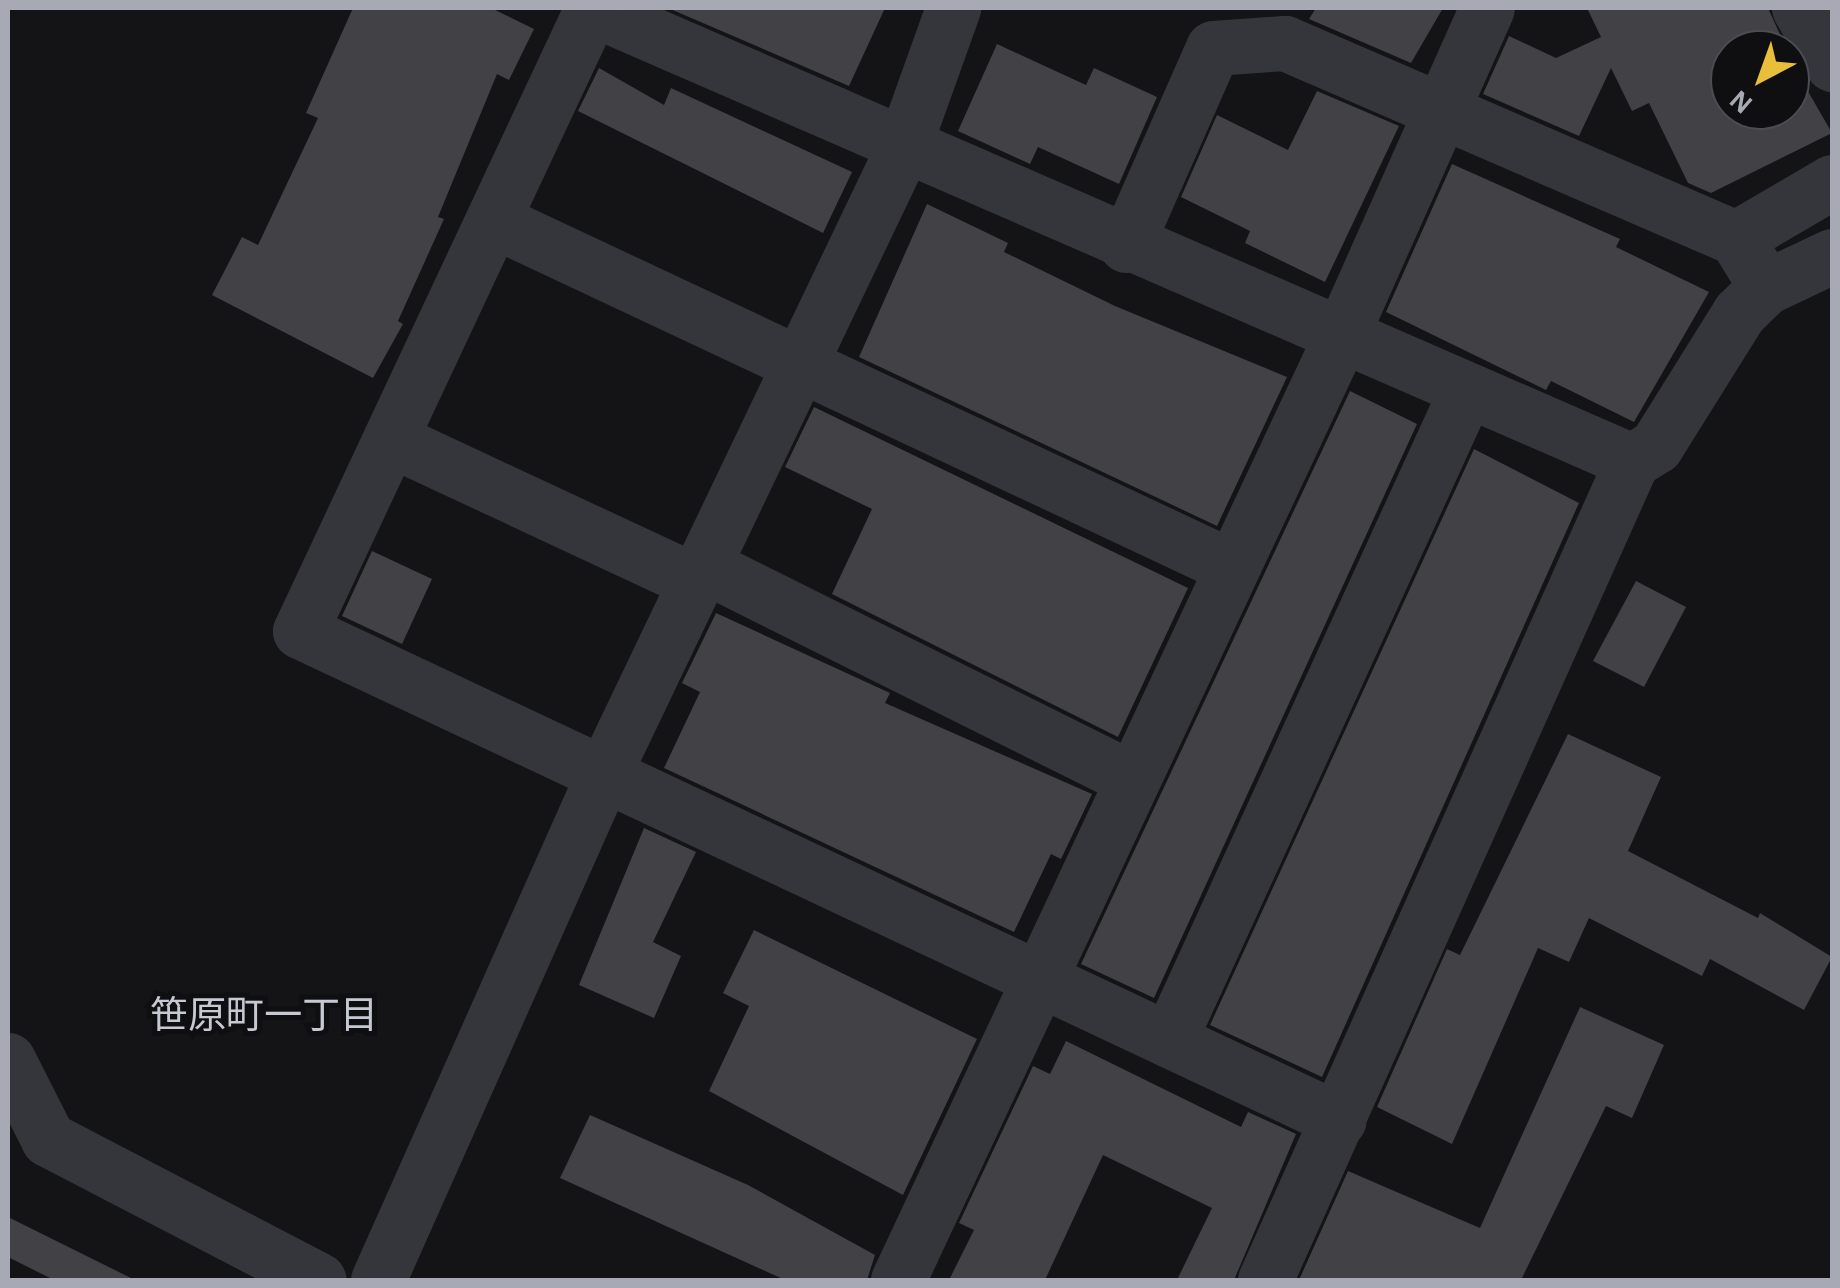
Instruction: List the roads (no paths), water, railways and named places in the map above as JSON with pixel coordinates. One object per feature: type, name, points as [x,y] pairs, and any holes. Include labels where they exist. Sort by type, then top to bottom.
[{"type":"street","points":[[1338,1120],[300,632],[591,8],[903,148],[1632,461]]},
{"type":"street","points":[[378,1280],[603,775],[903,148],[953,8]]},
{"type":"street","points":[[898,1280],[1340,338],[1487,8]]},
{"type":"street","points":[[1800,8],[1832,64]]},
{"type":"street","points":[[1126,245],[1213,48],[1285,43],[1736,238],[1766,287]]},
{"type":"street","points":[[1736,238],[1832,182]]},
{"type":"street","points":[[493,220],[1232,567]]},
{"type":"street","points":[[1265,1280],[1632,461],[1656,446],[1739,313],[1766,287],[1832,256]]},
{"type":"street","points":[[1169,1040],[1466,391]]},
{"type":"street","points":[[390,440],[699,573],[1132,779]]},
{"type":"street","points":[[8,1060],[48,1139],[319,1280]]},
{"type":"district","name":"笹原町一丁目","points":[[264,1018]]}]
